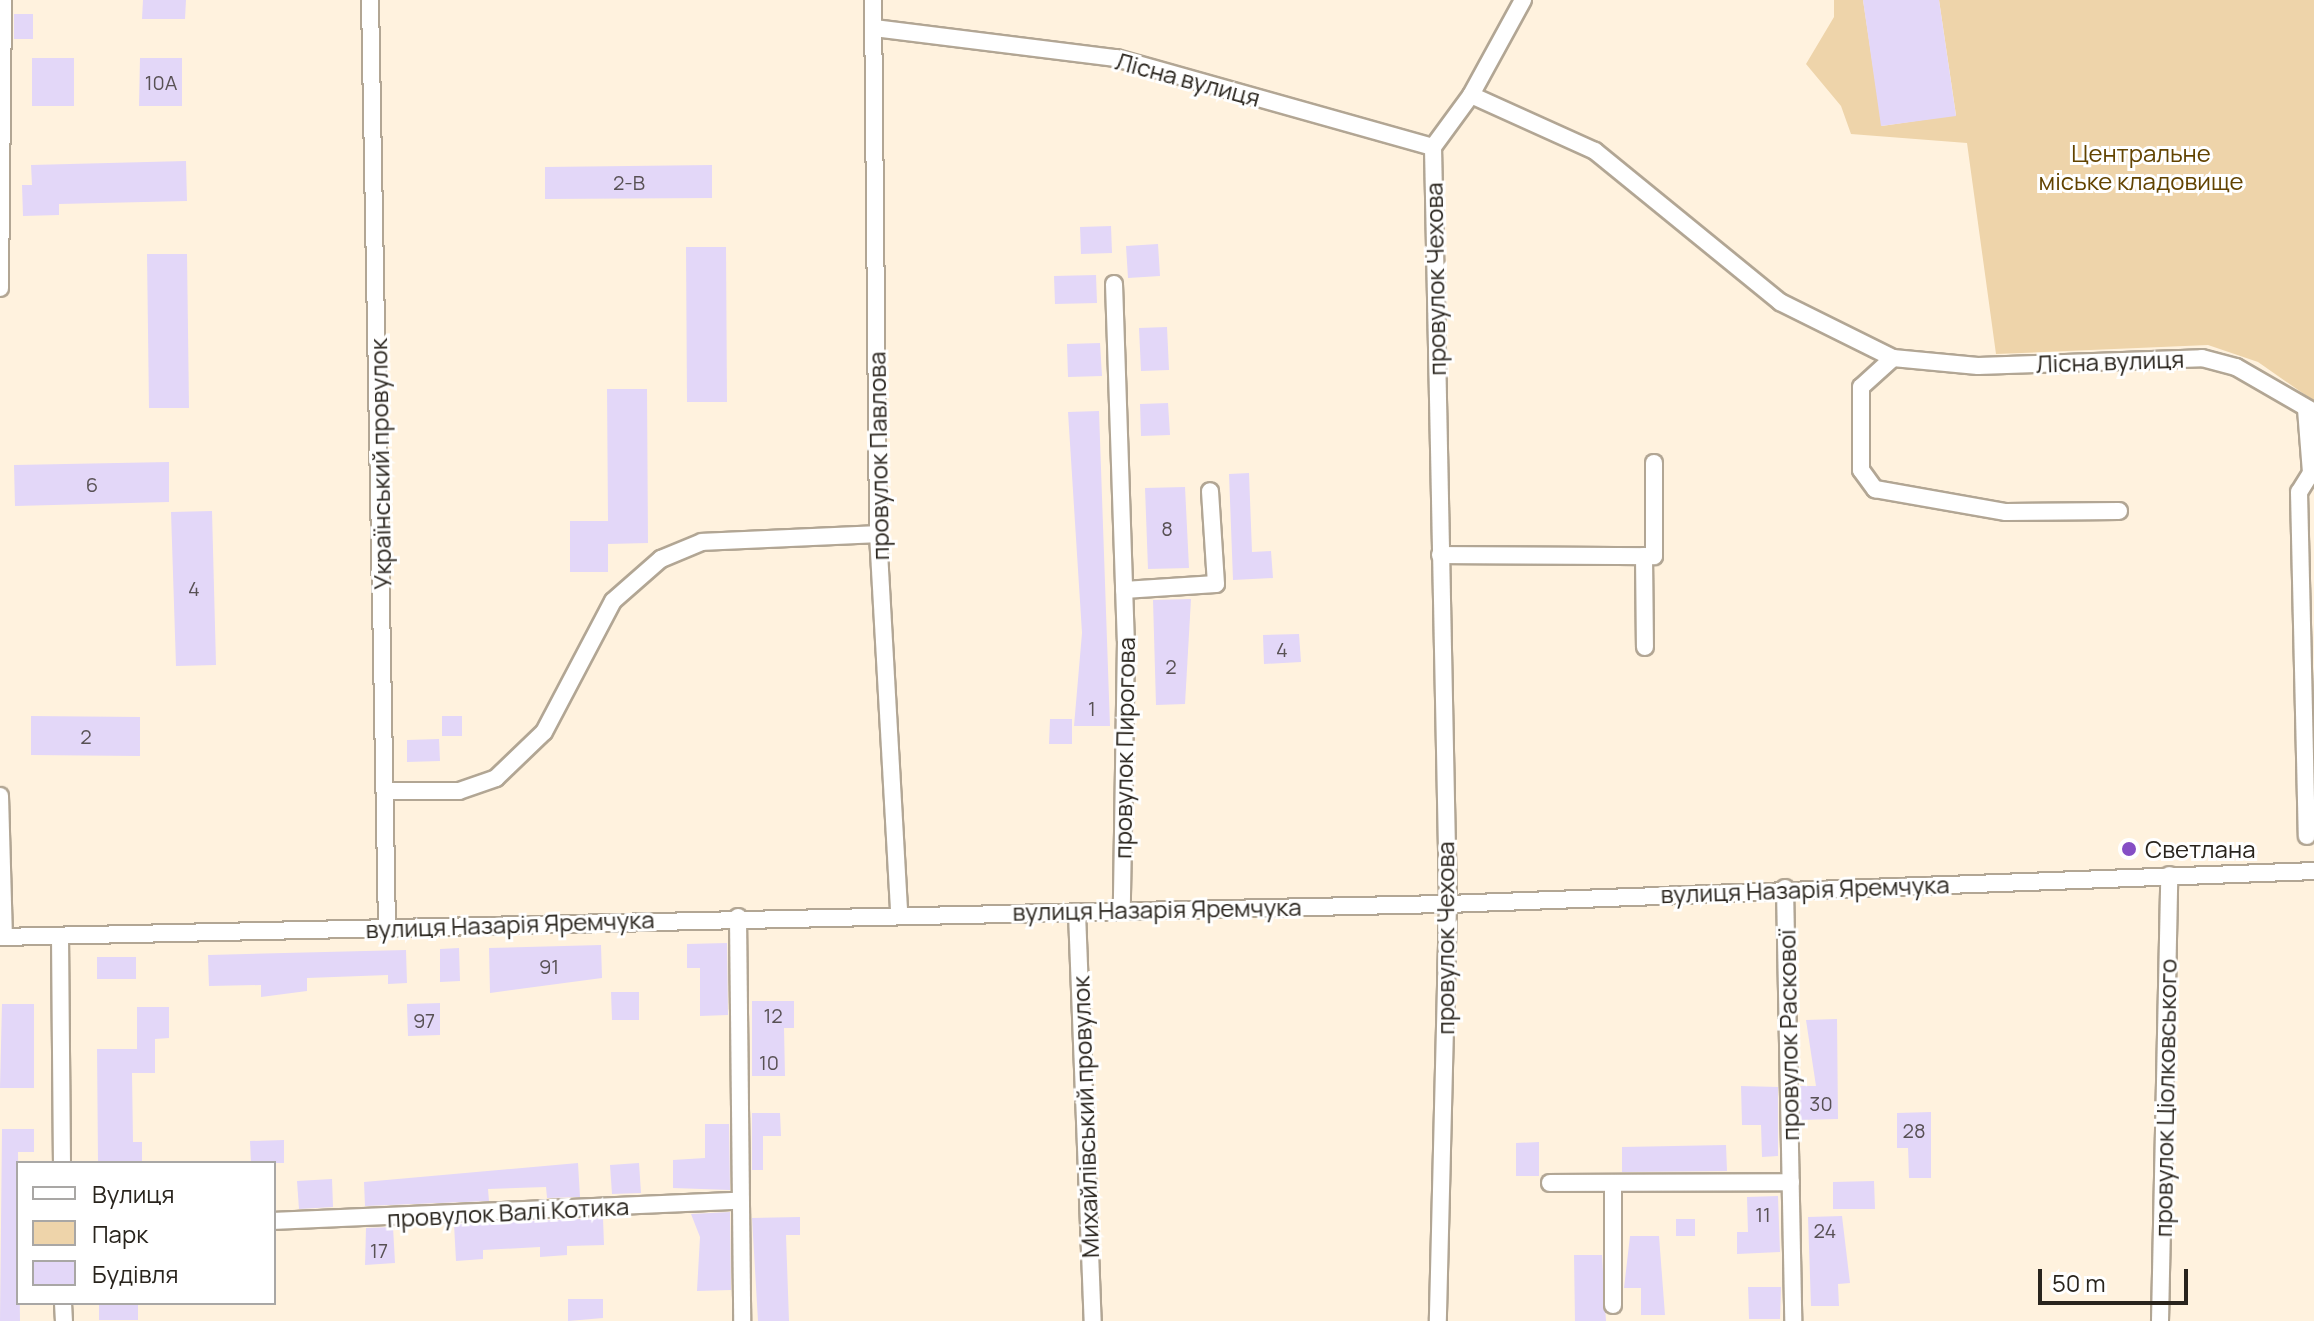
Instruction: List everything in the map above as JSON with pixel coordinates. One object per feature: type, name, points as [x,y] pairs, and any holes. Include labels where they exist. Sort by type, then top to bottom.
[{"type":"street","points":[[0,288],[3,0]]},
{"type":"street","name":"Український провулок","points":[[370,0],[387,791],[387,927]]},
{"type":"street","name":"провулок Павлова","points":[[873,0],[878,534],[899,912]]},
{"type":"street","points":[[1433,147],[1471,95],[1523,0]]},
{"type":"street","name":"Лісна вулиця","points":[[874,28],[1116,58],[1433,147]]},
{"type":"street","name":"Лісна вулиця","points":[[1471,95],[1595,151],[1755,286],[1893,358],[1978,366],[2202,358],[2236,367],[2310,410]]},
{"type":"street","name":"провулок Чехова","points":[[1433,147],[1448,904],[1438,1321]]},
{"type":"street","name":"провулок Пирогова","points":[[1114,284],[1124,590],[1122,906]]},
{"type":"street","points":[[1893,358],[1861,387],[1861,470],[1875,489],[2006,512],[2119,511]]},
{"type":"street","points":[[2307,836],[2299,492],[2312,473],[2310,410]]},
{"type":"street","points":[[1440,555],[1654,556],[1654,463]]},
{"type":"street","points":[[1124,590],[1216,584],[1210,491]]},
{"type":"street","points":[[387,791],[459,791],[496,778],[544,732],[613,601],[661,559],[702,542],[878,534]]},
{"type":"street","points":[[1644,556],[1645,647]]},
{"type":"street","points":[[0,796],[2,937]]},
{"type":"street","name":"вулиця Назарія Яремчука","points":[[2,937],[899,912],[1077,913],[1122,906],[1448,904],[1785,888],[2314,871]]},
{"type":"street","name":"провулок Ціолковського","points":[[2160,1321],[2169,875]]},
{"type":"street","name":"провулок Раскової","points":[[1785,888],[1793,1321]]},
{"type":"street","name":"Михайлівський провулок","points":[[1077,913],[1093,1321]]},
{"type":"street","points":[[738,917],[742,1321]]},
{"type":"street","points":[[60,936],[62,1161]]},
{"type":"street","points":[[1550,1183],[1791,1182]]},
{"type":"street","points":[[1613,1183],[1613,1305]]},
{"type":"street","name":"провулок Валі Котика","points":[[276,1221],[741,1201]]},
{"type":"green space","name":"Центральне міське кладовище","points":[[1834,0],[1863,0],[1882,126],[1956,115],[1939,0],[2314,0],[2314,401],[2258,362],[2208,345],[1996,354],[1967,143],[1851,134],[1841,106],[1806,64],[1834,17]]},
{"type":"building","points":[[143,0],[186,0],[185,19],[142,19]]},
{"type":"building","points":[[1863,0],[1939,0],[1956,116],[1881,126]]},
{"type":"building","points":[[14,14],[33,14],[33,39],[14,39]]},
{"type":"building","points":[[32,58],[74,58],[74,106],[32,106]]},
{"type":"building","points":[[140,58],[182,58],[182,106],[139,106]]},
{"type":"building","points":[[186,161],[187,201],[59,204],[59,215],[23,216],[22,185],[32,185],[31,165]]},
{"type":"building","points":[[712,165],[712,198],[545,199],[545,167]]},
{"type":"building","points":[[1111,226],[1112,253],[1081,254],[1080,227]]},
{"type":"building","points":[[1158,244],[1160,276],[1128,278],[1126,246]]},
{"type":"building","points":[[686,247],[726,247],[727,402],[687,402]]},
{"type":"building","points":[[147,254],[187,254],[189,408],[149,408]]},
{"type":"building","points":[[1096,275],[1097,303],[1055,304],[1054,276]]},
{"type":"building","points":[[1167,327],[1169,370],[1141,371],[1139,328]]},
{"type":"building","points":[[1100,343],[1102,376],[1068,377],[1067,344]]},
{"type":"building","points":[[607,389],[647,389],[648,543],[608,544],[608,572],[570,572],[570,521],[608,521]]},
{"type":"building","points":[[1168,403],[1170,435],[1141,436],[1140,404]]},
{"type":"building","points":[[1099,411],[1110,726],[1074,726],[1082,633],[1068,412]]},
{"type":"building","points":[[169,462],[169,502],[15,506],[14,465]]},
{"type":"building","points":[[1249,473],[1252,552],[1271,551],[1273,578],[1233,580],[1229,474]]},
{"type":"building","points":[[1185,487],[1189,568],[1148,569],[1145,488]]},
{"type":"building","points":[[212,511],[216,665],[176,666],[171,512]]},
{"type":"building","points":[[1191,599],[1185,704],[1156,705],[1153,600]]},
{"type":"building","points":[[1299,634],[1301,662],[1264,664],[1263,635]]},
{"type":"building","points":[[31,716],[140,717],[140,756],[31,755]]},
{"type":"building","points":[[442,716],[462,716],[462,736],[442,736]]},
{"type":"building","points":[[1050,719],[1072,719],[1072,744],[1049,744]]},
{"type":"building","points":[[439,739],[440,761],[407,762],[407,740]]},
{"type":"building","points":[[727,943],[728,1015],[700,1016],[700,968],[687,968],[687,944]]},
{"type":"building","points":[[601,945],[602,978],[490,993],[489,948]]},
{"type":"building","points":[[459,948],[460,981],[440,982],[440,949]]},
{"type":"building","points":[[406,950],[407,983],[388,984],[388,975],[307,978],[307,991],[261,997],[261,985],[209,986],[208,955]]},
{"type":"building","points":[[97,957],[136,957],[136,979],[97,979]]},
{"type":"building","points":[[611,992],[639,992],[639,1020],[612,1020]]},
{"type":"building","points":[[752,1001],[794,1001],[794,1028],[784,1028],[785,1076],[752,1076]]},
{"type":"building","points":[[440,1003],[440,1035],[408,1036],[407,1004]]},
{"type":"building","points":[[2,1004],[34,1004],[34,1088],[0,1088]]},
{"type":"building","points":[[137,1007],[169,1007],[169,1038],[155,1039],[155,1073],[132,1073],[133,1142],[142,1142],[142,1161],[98,1161],[97,1049],[137,1049]]},
{"type":"building","points":[[1837,1019],[1838,1119],[1800,1120],[1800,1086],[1816,1086],[1806,1020]]},
{"type":"building","points":[[1741,1086],[1778,1087],[1778,1156],[1762,1157],[1761,1125],[1742,1125]]},
{"type":"building","points":[[1931,1112],[1931,1178],[1909,1178],[1908,1148],[1897,1148],[1897,1113]]},
{"type":"building","points":[[752,1113],[780,1113],[781,1136],[763,1136],[763,1170],[752,1170]]},
{"type":"building","points":[[705,1124],[729,1124],[730,1190],[673,1188],[673,1160],[705,1158]]},
{"type":"building","points":[[2,1129],[34,1129],[34,1152],[18,1152],[16,1161],[16,1305],[20,1305],[20,1321],[0,1321]]},
{"type":"building","points":[[284,1140],[284,1163],[251,1161],[250,1141]]},
{"type":"building","points":[[1539,1142],[1539,1176],[1516,1176],[1516,1143]]},
{"type":"building","points":[[1726,1145],[1727,1171],[1622,1172],[1622,1147]]},
{"type":"building","points":[[578,1163],[580,1197],[547,1198],[546,1187],[488,1189],[489,1201],[365,1206],[364,1182]]},
{"type":"building","points":[[639,1163],[641,1193],[612,1194],[610,1165]]},
{"type":"building","points":[[332,1179],[333,1207],[299,1209],[297,1181]]},
{"type":"building","points":[[1874,1181],[1875,1209],[1833,1209],[1833,1182]]},
{"type":"building","points":[[1778,1196],[1780,1252],[1737,1254],[1737,1232],[1748,1232],[1747,1197]]},
{"type":"building","points":[[730,1212],[731,1290],[697,1291],[700,1237],[691,1214]]},
{"type":"building","points":[[1842,1216],[1850,1283],[1838,1284],[1839,1306],[1811,1306],[1808,1217]]},
{"type":"building","points":[[800,1217],[800,1235],[786,1235],[789,1321],[758,1321],[752,1218]]},
{"type":"building","points":[[603,1218],[604,1245],[567,1246],[567,1255],[540,1257],[540,1247],[483,1250],[483,1259],[456,1261],[454,1224]]},
{"type":"building","points":[[1676,1219],[1695,1219],[1695,1236],[1676,1236]]},
{"type":"building","points":[[393,1227],[395,1263],[365,1265],[366,1228]]},
{"type":"building","points":[[1630,1236],[1659,1236],[1665,1315],[1641,1315],[1641,1288],[1624,1288]]},
{"type":"building","points":[[1574,1255],[1602,1255],[1606,1321],[1575,1321]]},
{"type":"building","points":[[1748,1287],[1781,1287],[1780,1319],[1749,1319]]},
{"type":"building","points":[[568,1299],[603,1299],[603,1318],[568,1321]]},
{"type":"building","points":[[99,1305],[138,1305],[138,1320],[99,1320]]},
{"type":"place","name":"Светлана","points":[[2129,849]]}]
